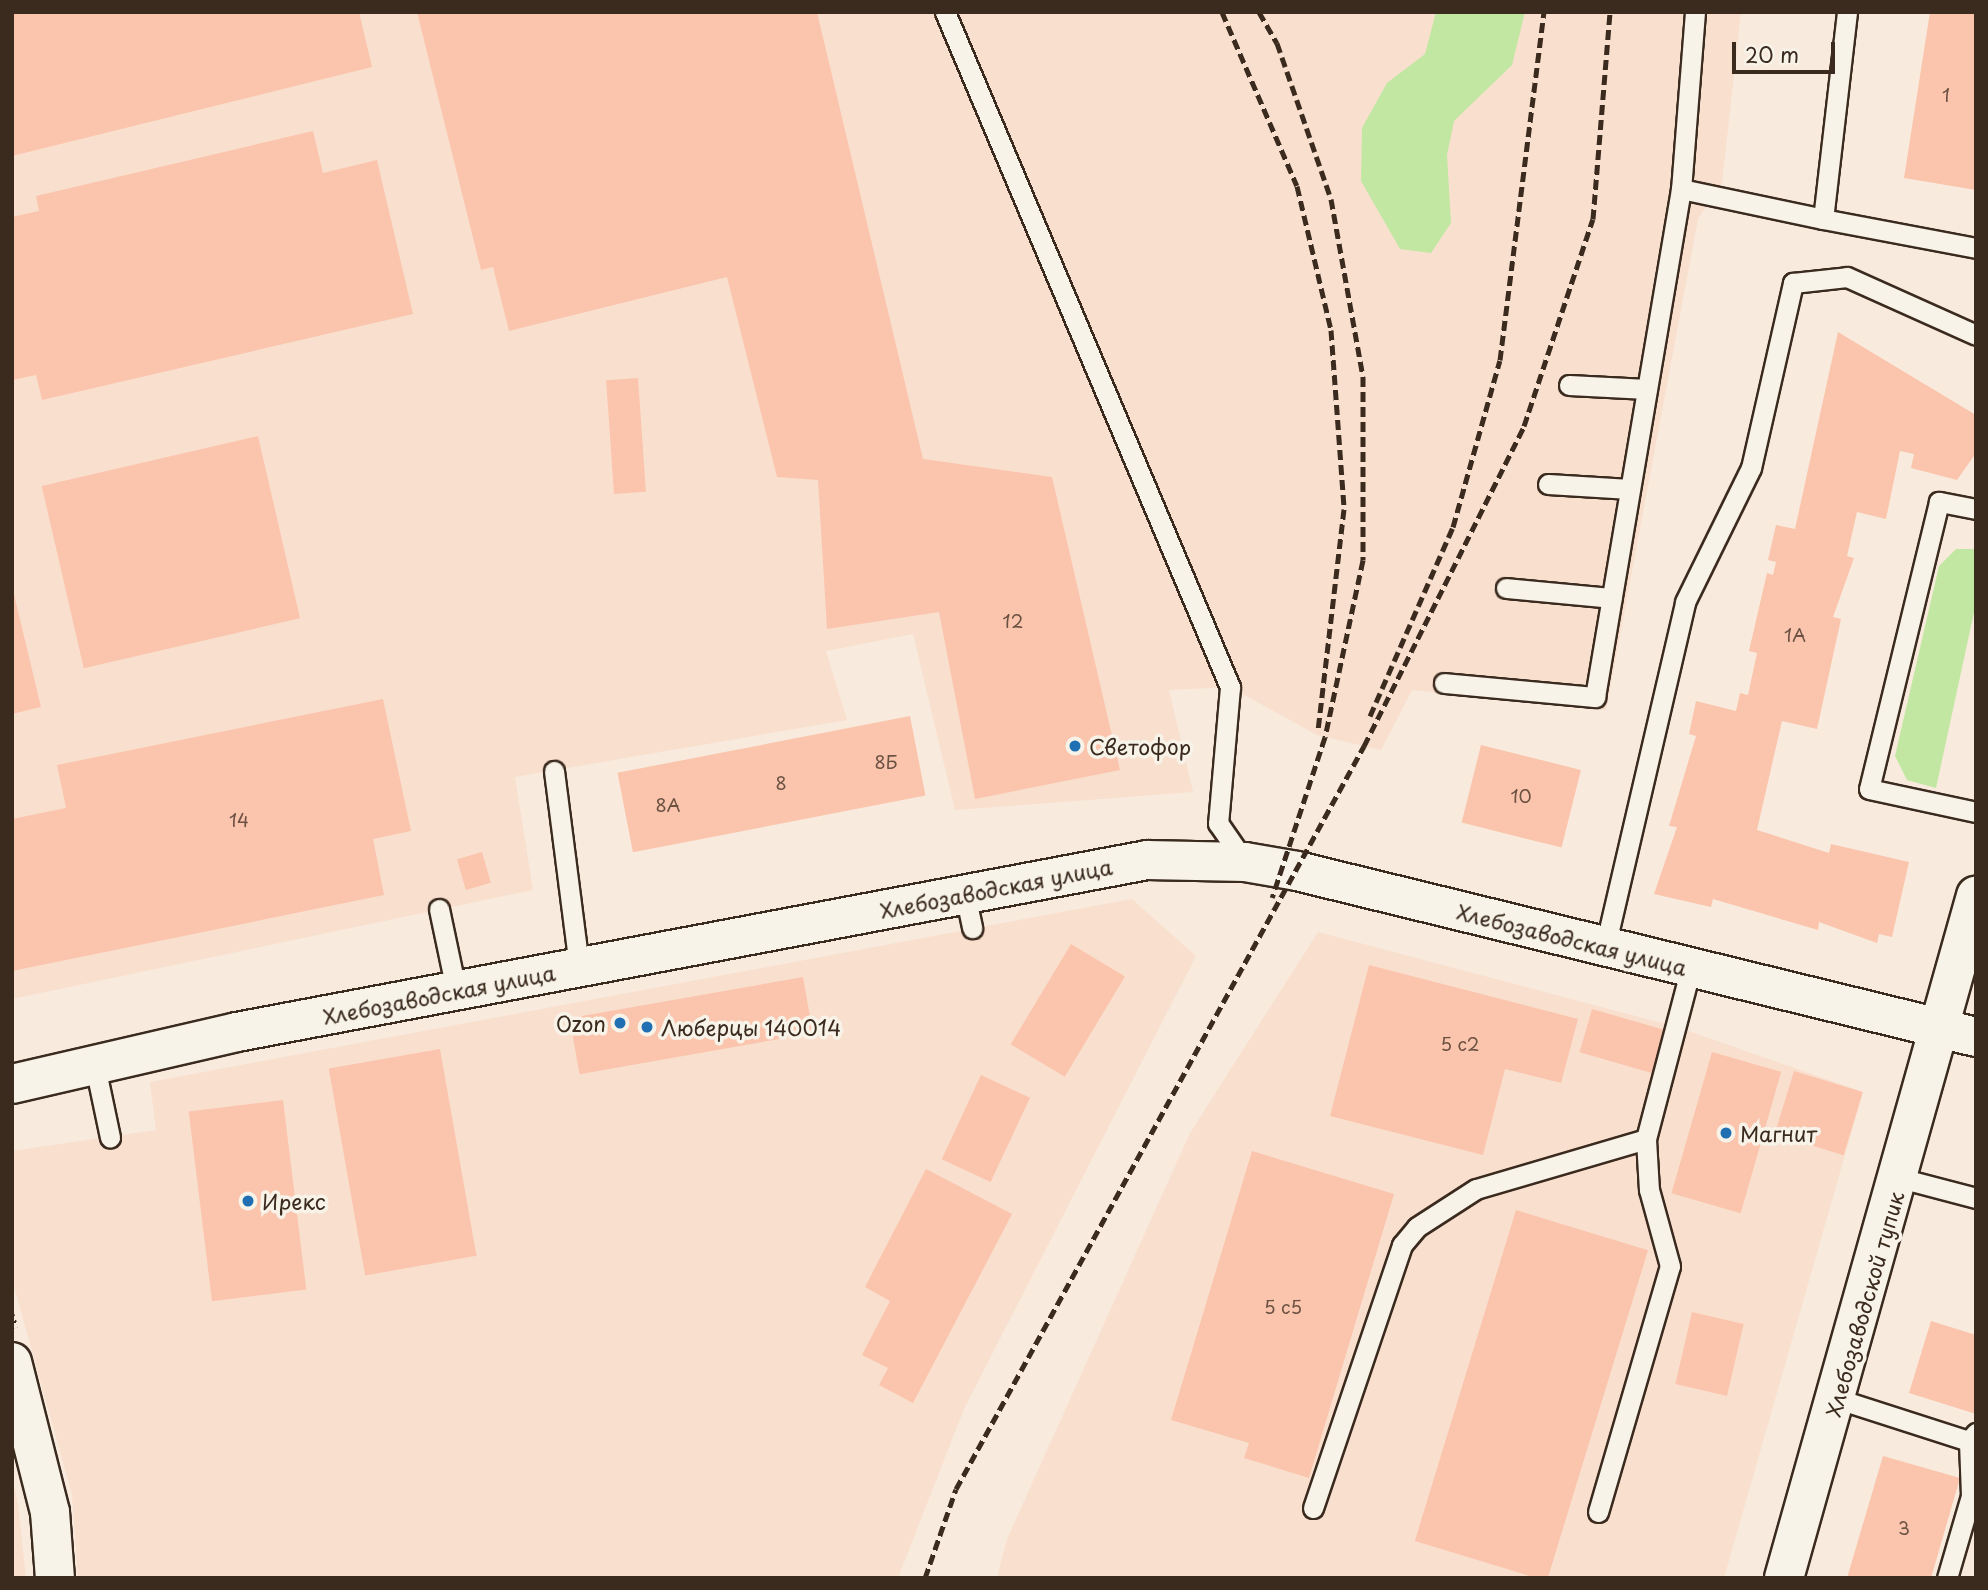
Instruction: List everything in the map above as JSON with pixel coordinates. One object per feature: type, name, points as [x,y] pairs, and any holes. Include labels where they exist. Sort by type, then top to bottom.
[{"type":"main road","name":"Хлебозаводская улица","points":[[12,1084],[456,990],[579,967],[969,911],[1147,860],[1245,862],[1959,1033]]},
{"type":"main road","name":"Хлебозаводской тупик","points":[[1784,1578],[1900,1178],[1959,1033],[1976,896]]},
{"type":"main road","points":[[12,1362],[50,1512],[55,1578]]},
{"type":"lane","points":[[945,12],[1230,687],[1218,822],[1245,862]]},
{"type":"lane","points":[[1444,683],[1595,697],[1681,189],[1695,12]]},
{"type":"lane","points":[[1823,219],[1847,12]]},
{"type":"lane","points":[[1681,189],[1976,248]]},
{"type":"lane","points":[[1605,947],[1685,602],[1751,468],[1793,283],[1847,277],[1976,335]]},
{"type":"lane","points":[[1569,385],[1647,389]]},
{"type":"lane","points":[[1548,484],[1630,489]]},
{"type":"lane","points":[[1976,509],[1939,502],[1869,789],[1976,812]]},
{"type":"lane","points":[[1506,588],[1612,598]]},
{"type":"lane","points":[[554,771],[579,967]]},
{"type":"lane","points":[[439,909],[456,990]]},
{"type":"lane","points":[[1598,1512],[1670,1266],[1649,1190],[1646,1139],[1691,968]]},
{"type":"lane","points":[[94,1066],[110,1137]]},
{"type":"lane","points":[[1313,1508],[1402,1245],[1417,1227],[1476,1189],[1646,1139]]},
{"type":"lane","points":[[1900,1178],[1976,1198]]},
{"type":"lane","points":[[1838,1399],[1972,1437],[1973,1497],[1947,1578]]},
{"type":"shaded area","points":[[12,12],[1741,12],[1722,183],[1698,219],[1606,710],[1412,690],[1381,750],[1317,735],[1230,687],[1169,690],[1193,792],[955,810],[913,634],[826,651],[847,720],[515,777],[533,890],[12,999]]},
{"type":"shaded area","points":[[1132,899],[1196,956],[964,1409],[898,1578],[78,1578],[72,1495],[12,1279],[12,1151],[156,1130],[150,1082]]},
{"type":"shaded area","points":[[1318,932],[1677,1027],[1863,1092],[1724,1578],[997,1578],[1007,1539],[1190,1133]]},
{"type":"shaded area","points":[[12,1476],[18,1504],[26,1578],[12,1578]]},
{"type":"green space","points":[[1436,12],[1525,12],[1512,65],[1454,121],[1447,155],[1451,223],[1431,253],[1400,249],[1361,181],[1362,128],[1387,83],[1425,54]]},
{"type":"green space","points":[[1956,549],[1976,549],[1976,603],[1936,788],[1907,780],[1895,756],[1939,566]]},
{"type":"building","points":[[12,12],[359,12],[372,67],[12,156]]},
{"type":"building","points":[[417,12],[817,12],[923,459],[1052,477],[1120,770],[975,799],[939,612],[827,629],[818,480],[777,477],[727,277],[509,331],[493,267],[481,270]]},
{"type":"building","points":[[1930,12],[1976,12],[1976,190],[1904,178]]},
{"type":"building","points":[[313,131],[323,173],[377,160],[413,314],[42,400],[36,375],[12,380],[12,217],[39,211],[36,196]]},
{"type":"building","points":[[1838,332],[1976,415],[1976,453],[1957,480],[1911,468],[1914,454],[1900,451],[1886,519],[1857,512],[1847,556],[1854,558],[1833,617],[1841,619],[1817,729],[1782,721],[1757,830],[1829,853],[1831,844],[1909,862],[1892,937],[1879,934],[1877,943],[1819,922],[1818,930],[1713,899],[1711,907],[1654,894],[1677,827],[1669,826],[1696,736],[1689,734],[1696,701],[1736,711],[1740,693],[1748,695],[1757,653],[1749,651],[1767,573],[1773,575],[1776,562],[1768,560],[1776,525],[1795,529]]},
{"type":"building","points":[[638,378],[646,492],[614,494],[606,380]]},
{"type":"building","points":[[258,436],[300,618],[84,668],[42,486]]},
{"type":"building","points":[[12,586],[41,707],[12,714]]},
{"type":"building","points":[[383,699],[411,831],[373,839],[384,895],[12,971],[12,819],[66,808],[57,765]]},
{"type":"building","points":[[910,716],[925,796],[633,852],[617,773]]},
{"type":"building","points":[[1481,745],[1581,770],[1562,848],[1462,823]]},
{"type":"building","points":[[482,852],[491,883],[466,890],[457,859]]},
{"type":"building","points":[[1071,944],[1125,976],[1065,1077],[1011,1044]]},
{"type":"building","points":[[1369,965],[1578,1019],[1561,1083],[1505,1069],[1483,1155],[1330,1116]]},
{"type":"building","points":[[803,977],[813,1033],[579,1074],[570,1018]]},
{"type":"building","points":[[1592,1009],[1664,1030],[1652,1073],[1580,1052]]},
{"type":"building","points":[[440,1049],[476,1256],[365,1275],[329,1069]]},
{"type":"building","name":"Магнит","points":[[1712,1052],[1781,1072],[1741,1213],[1671,1193]]},
{"type":"building","points":[[1794,1071],[1863,1092],[1844,1155],[1775,1134]]},
{"type":"building","points":[[981,1075],[1030,1098],[991,1182],[942,1159]]},
{"type":"building","name":"Ирекс","points":[[283,1100],[306,1290],[212,1301],[189,1112]]},
{"type":"building","points":[[1252,1151],[1394,1194],[1309,1478],[1244,1458],[1249,1443],[1171,1420]]},
{"type":"building","points":[[926,1169],[1012,1214],[913,1403],[879,1385],[888,1368],[862,1355],[890,1301],[865,1287]]},
{"type":"building","points":[[1516,1210],[1648,1250],[1548,1578],[1536,1578],[1415,1541]]},
{"type":"building","points":[[1692,1312],[1744,1324],[1727,1396],[1675,1384]]},
{"type":"building","points":[[1931,1321],[1976,1335],[1976,1414],[1909,1393]]},
{"type":"building","points":[[1883,1456],[1960,1478],[1931,1578],[1847,1578]]},
{"type":"railway","points":[[1222,12],[1297,186],[1331,330],[1344,509],[1318,729]]},
{"type":"railway","points":[[1259,12],[1277,43],[1331,199],[1363,376],[1363,560],[1325,737],[1272,898]]},
{"type":"railway","points":[[1370,716],[1453,527],[1500,360],[1544,12]]},
{"type":"railway","points":[[925,1578],[956,1489],[1364,746],[1524,426],[1593,219],[1610,12]]},
{"type":"place","name":"Светофор","points":[[1075,746]]},
{"type":"place","name":"Ozon","points":[[620,1023]]},
{"type":"place","name":"Люберцы 140014","points":[[647,1027]]},
{"type":"place","name":"Магнит","points":[[1726,1133]]},
{"type":"place","name":"Ирекс","points":[[248,1201]]}]
